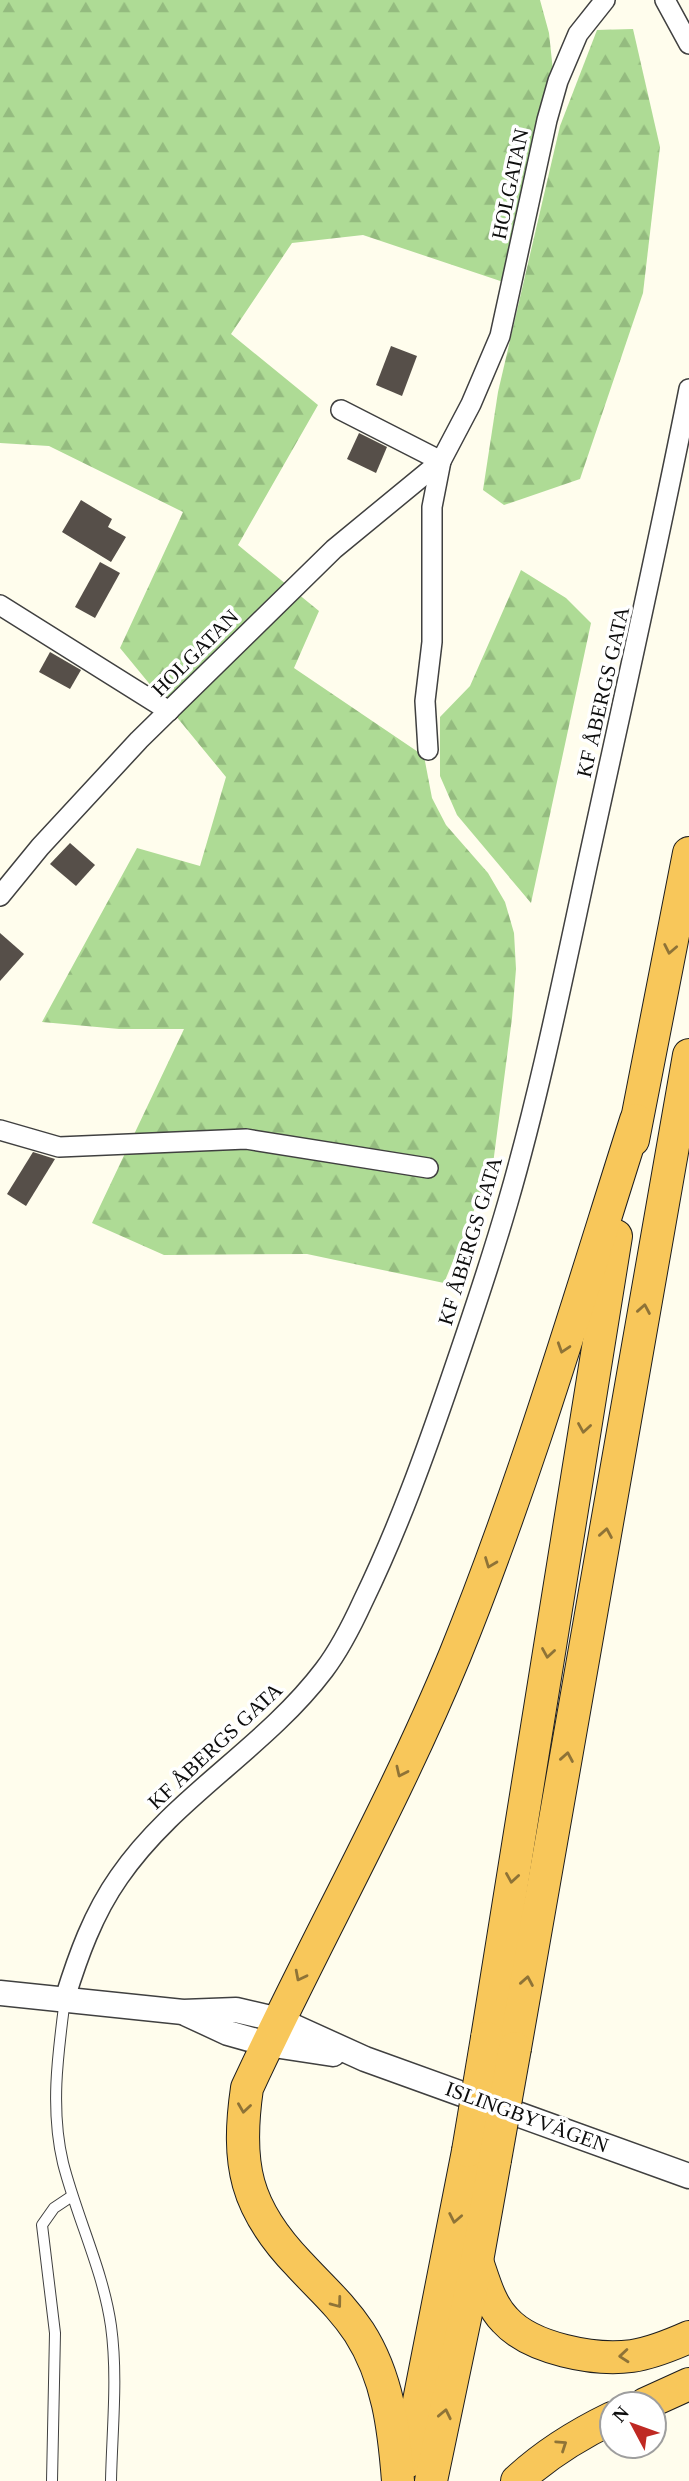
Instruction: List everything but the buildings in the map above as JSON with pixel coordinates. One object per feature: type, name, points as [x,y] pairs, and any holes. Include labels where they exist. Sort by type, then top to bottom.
[{"type":"highway","points":[[501,2043],[600,1327],[636,1119],[689,852]]},
{"type":"highway","points":[[401,2481],[481,2155],[689,1055]]},
{"type":"highway","points":[[401,2481],[394,2427],[386,2393],[360,2334],[332,2295],[300,2265],[262,2219],[247,2178],[241,2128],[247,2088],[377,1824],[459,1644],[512,1509],[636,1119]]},
{"type":"highway","points":[[431,2481],[477,2261],[481,2155]]},
{"type":"highway","points":[[477,2261],[491,2297],[505,2321],[521,2334],[542,2344],[592,2356],[622,2357],[652,2352],[689,2337]]},
{"type":"highway","points":[[668,2394],[689,2384]]},
{"type":"highway","points":[[517,2481],[570,2440],[598,2425]]},
{"type":"street","name":"HOLGATAN","points":[[428,750],[425,701],[432,642],[432,508],[441,460],[471,404],[499,335],[558,81],[578,34],[605,0]]},
{"type":"street","points":[[665,0],[689,44]]},
{"type":"street","name":"KF ÅBERGS GATA","points":[[65,1998],[76,1961],[88,1934],[119,1877],[149,1840],[257,1740],[324,1670],[343,1641],[380,1565],[423,1460],[509,1198],[556,1011],[652,578],[689,389]]},
{"type":"street","points":[[341,410],[441,460]]},
{"type":"street","name":"HOLGATAN","points":[[2,890],[40,846],[169,711],[334,549],[441,460]]},
{"type":"street","points":[[0,606],[169,711]]},
{"type":"street","points":[[0,1130],[59,1147],[246,1139],[428,1168]]},
{"type":"street","name":"ISLINGBYVÄGEN","points":[[0,1993],[183,2012],[228,2033],[273,2032],[365,2059],[689,2176]]},
{"type":"lane","points":[[65,1998],[56,2096],[58,2133],[72,2196],[104,2290],[111,2329],[111,2481]]},
{"type":"lane","points":[[52,2481],[55,2333],[42,2225],[54,2208],[72,2196]]},
{"type":"green space","points":[[0,0],[540,0],[549,33],[553,71],[512,285],[363,235],[292,243],[231,334],[318,405],[238,545],[319,611],[294,668],[424,756],[432,798],[446,825],[488,873],[505,902],[514,933],[516,969],[512,1018],[493,1164],[444,1283],[307,1254],[164,1255],[92,1223],[184,1029],[119,1029],[42,1022],[137,848],[200,866],[226,777],[120,648],[183,512],[49,446],[0,443]]},
{"type":"green space","points":[[633,29],[660,147],[643,293],[580,479],[504,505],[483,490],[498,392],[560,126],[597,30]]},
{"type":"green space","points":[[521,570],[566,598],[591,623],[531,903],[457,815],[440,776],[440,717],[470,686]]}]
